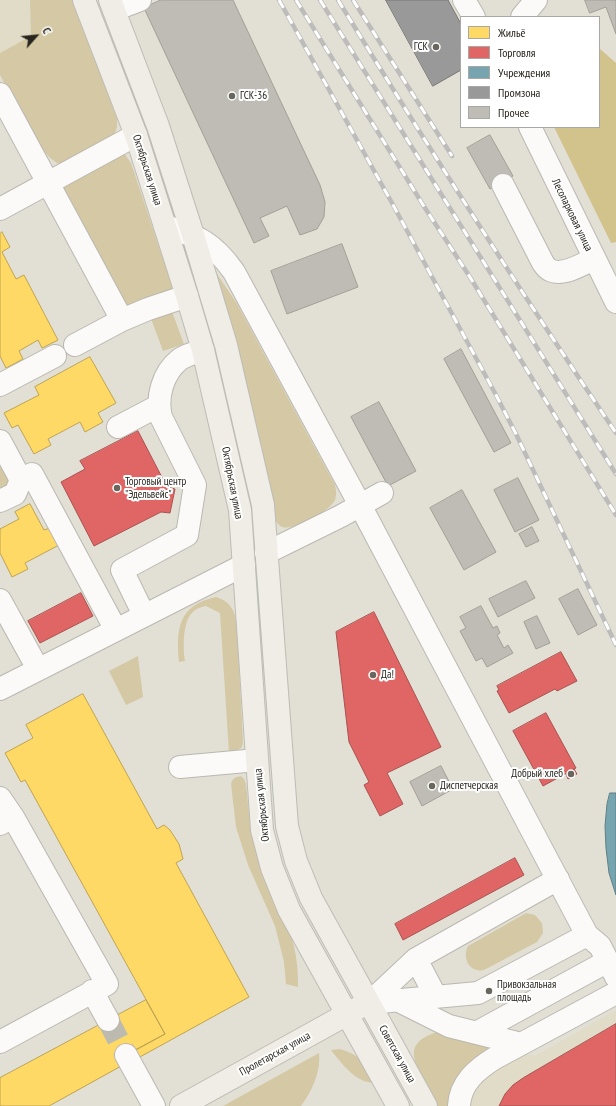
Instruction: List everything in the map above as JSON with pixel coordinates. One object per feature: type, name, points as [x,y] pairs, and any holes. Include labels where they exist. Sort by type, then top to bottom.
[{"type":"main road","name":"Октябрьская улица","points":[[84,0],[136,135],[187,296],[203,350],[240,510],[262,830],[272,868],[289,910],[347,1015]]},
{"type":"main road","name":"Октябрьская улица","points":[[112,5],[158,126],[193,235],[226,345],[263,505],[287,826],[296,861],[311,898],[369,1003]]},
{"type":"main road","name":"Пролетарская улица","points":[[181,1106],[369,1003]]},
{"type":"main road","name":"Советская улица","points":[[369,1003],[426,1106]]},
{"type":"main road","points":[[347,1015],[398,1106]]},
{"type":"street","points":[[112,5],[140,0]]},
{"type":"street","points":[[464,0],[473,16]]},
{"type":"street","points":[[523,16],[536,0]]},
{"type":"street","points":[[0,94],[122,320]]},
{"type":"street","name":"Лесопарковая улица","points":[[530,128],[616,302]]},
{"type":"street","points":[[0,209],[136,135]]},
{"type":"street","points":[[503,185],[548,270],[556,272],[567,270],[594,259]]},
{"type":"street","points":[[165,226],[193,235],[211,246],[223,257],[234,272],[360,505],[587,934],[600,946],[612,969],[476,1033]]},
{"type":"street","points":[[75,345],[122,320],[148,309],[187,296]]},
{"type":"street","points":[[144,615],[122,570],[187,535],[195,485],[161,417],[158,406],[162,385],[170,369],[180,359],[203,350]]},
{"type":"street","points":[[0,385],[55,356]]},
{"type":"street","points":[[118,427],[158,406]]},
{"type":"street","points":[[0,441],[22,480]]},
{"type":"street","points":[[0,501],[15,494],[22,480],[32,474],[116,630]]},
{"type":"street","points":[[266,553],[382,493]]},
{"type":"street","points":[[0,688],[244,565]]},
{"type":"street","points":[[0,600],[38,669]]},
{"type":"street","points":[[180,767],[257,760]]},
{"type":"street","points":[[0,798],[6,821],[107,984],[0,1042]]},
{"type":"street","points":[[369,1003],[416,959],[558,879]]},
{"type":"street","points":[[369,1003],[478,993],[587,934]]},
{"type":"street","points":[[416,959],[436,997]]},
{"type":"street","points":[[92,991],[108,1020]]},
{"type":"street","points":[[458,1106],[463,1089],[474,1074],[487,1064],[616,993]]},
{"type":"street","points":[[397,1000],[449,1026],[521,1044]]},
{"type":"street","points":[[126,1055],[154,1106]]},
{"type":"shaded area","points":[[0,0],[30,0],[31,36],[0,53]]},
{"type":"shaded area","points":[[30,0],[73,0],[117,119],[117,127],[114,136],[64,164],[57,163],[50,158],[38,144],[0,75],[0,53],[31,36]]},
{"type":"shaded area","points":[[600,49],[616,63],[616,242],[611,243],[554,128],[600,128]]},
{"type":"shaded area","points":[[124,153],[131,163],[174,292],[126,309],[59,183]]},
{"type":"shaded area","points":[[217,274],[236,302],[335,485],[336,496],[332,504],[311,519],[295,526],[282,527],[273,518],[214,275]]},
{"type":"shaded area","points":[[171,309],[184,344],[163,351],[150,316]]},
{"type":"shaded area","points":[[0,448],[17,478],[0,497]]},
{"type":"shaded area","points":[[216,597],[225,601],[231,607],[235,615],[237,625],[243,742],[242,747],[234,753],[229,753],[220,613],[206,606],[197,609],[190,615],[184,634],[185,661],[179,662],[178,639],[182,620],[187,612],[194,606],[203,601]]},
{"type":"shaded area","points":[[138,656],[143,697],[126,705],[109,671]]},
{"type":"shaded area","points":[[241,776],[246,784],[252,832],[283,911],[294,947],[298,987],[286,984],[284,962],[275,926],[248,865],[236,827],[231,784],[234,778]]},
{"type":"shaded area","points":[[526,913],[535,915],[542,923],[543,933],[537,942],[484,970],[474,969],[468,964],[466,960],[466,951],[468,946]]},
{"type":"shaded area","points":[[616,1010],[616,1106],[464,1106],[468,1092],[519,1052],[535,1056]]},
{"type":"shaded area","points":[[437,1032],[494,1045],[453,1106],[438,1106],[416,1065],[414,1058],[414,1051],[420,1040]]},
{"type":"shaded area","points":[[340,1049],[359,1058],[384,1081],[367,1082],[357,1077],[331,1050]]},
{"type":"shaded area","points":[[319,1053],[319,1067],[315,1081],[301,1106],[223,1106]]},
{"type":"building: Жильё","points":[[2,232],[10,247],[2,252],[16,279],[24,275],[58,340],[42,348],[38,340],[19,351],[23,359],[6,368],[0,356],[0,234]]},
{"type":"building: Жильё","points":[[90,357],[116,403],[98,413],[103,422],[85,432],[80,422],[48,439],[51,445],[34,454],[18,425],[12,428],[4,413],[39,395],[35,387]]},
{"type":"building: Жильё","points":[[30,504],[44,530],[50,528],[59,545],[25,563],[28,569],[12,577],[0,553],[0,529],[19,519],[15,512]]},
{"type":"building: Жильё","points":[[83,694],[157,829],[164,825],[170,830],[179,844],[183,859],[176,863],[249,997],[138,1058],[134,1051],[165,1034],[25,780],[21,782],[5,753],[33,738],[26,725]]},
{"type":"building: Жильё","points":[[146,1000],[165,1034],[120,1058],[123,1065],[49,1106],[0,1106],[0,1078]]},
{"type":"building: Торговля","name":"Торговый центр \"Эдельвейс\"","points":[[138,431],[167,487],[175,489],[170,513],[161,512],[94,546],[61,482],[85,469],[80,461]]},
{"type":"building: Торговля","points":[[81,593],[93,616],[40,643],[28,621]]},
{"type":"building: Торговля","name":"Да!","points":[[374,612],[441,747],[387,773],[403,804],[380,816],[364,785],[369,782],[349,742],[336,632]]},
{"type":"building: Торговля","points":[[561,652],[577,681],[557,691],[555,689],[509,713],[497,691],[499,690],[497,686]]},
{"type":"building: Торговля","points":[[546,713],[576,768],[543,786],[513,731]]},
{"type":"building: Торговля","name":"Добрый хлеб","points":[[574,769],[577,774],[568,779],[566,774]]},
{"type":"building: Торговля","points":[[515,858],[524,875],[403,940],[395,924]]},
{"type":"building: Торговля","points":[[616,1024],[616,1106],[499,1106],[505,1094],[513,1085]]},
{"type":"building: Учреждения","points":[[610,793],[616,793],[616,895],[609,873],[606,848],[605,826],[607,804]]},
{"type":"building: Промзона","name":"ГСК","points":[[386,0],[448,0],[460,22],[460,71],[433,86]]},
{"type":"building: Прочее","name":"ГСК-36","points":[[161,0],[233,0],[320,185],[325,202],[324,217],[317,229],[300,235],[287,206],[260,218],[269,236],[254,243],[144,8]]},
{"type":"building: Прочее","points":[[585,0],[616,0],[616,34],[606,7],[590,13]]},
{"type":"building: Прочее","points":[[490,135],[513,176],[490,189],[467,148]]},
{"type":"building: Прочее","points":[[342,244],[358,287],[287,314],[271,271]]},
{"type":"building: Прочее","points":[[461,349],[511,443],[494,452],[444,359]]},
{"type":"building: Прочее","points":[[379,402],[416,471],[388,486],[351,417]]},
{"type":"building: Прочее","points":[[518,478],[539,520],[515,532],[494,490]]},
{"type":"building: Прочее","points":[[462,490],[496,552],[464,570],[430,508]]},
{"type":"building: Прочее","points":[[532,527],[539,541],[526,547],[519,534]]},
{"type":"building: Прочее","points":[[526,581],[535,598],[498,617],[489,599]]},
{"type":"building: Прочее","points":[[578,589],[597,625],[578,635],[559,599]]},
{"type":"building: Прочее","points":[[481,606],[493,628],[497,626],[500,633],[497,635],[504,648],[508,645],[513,653],[487,667],[482,658],[476,661],[460,631],[466,628],[460,617]]},
{"type":"building: Прочее","points":[[537,616],[550,643],[536,649],[524,622]]},
{"type":"building: Прочее","name":"Диспетчерская","points":[[441,766],[453,789],[422,806],[410,782]]},
{"type":"tunnel","points":[[108,1020],[126,1055]]},
{"type":"railway","points":[[279,0],[392,203],[496,395],[616,645]]},
{"type":"railway","points":[[296,0],[425,208],[468,274],[616,515]]},
{"type":"railway","points":[[320,0],[616,474]]},
{"type":"railway","points":[[338,0],[475,218],[616,433]]},
{"type":"railway","points":[[353,0],[452,156]]},
{"type":"place","name":"ГСК","points":[[436,47]]},
{"type":"place","name":"ГСК-36","points":[[232,96]]},
{"type":"place","name":"Торговый центр \"Эдельвейс\"","points":[[117,488]]},
{"type":"place","name":"Да!","points":[[373,675]]},
{"type":"place","name":"Добрый хлеб","points":[[571,774]]},
{"type":"place","name":"Диспетчерская","points":[[432,786]]},
{"type":"place","name":"Привокзальная площадь","points":[[489,991]]}]
